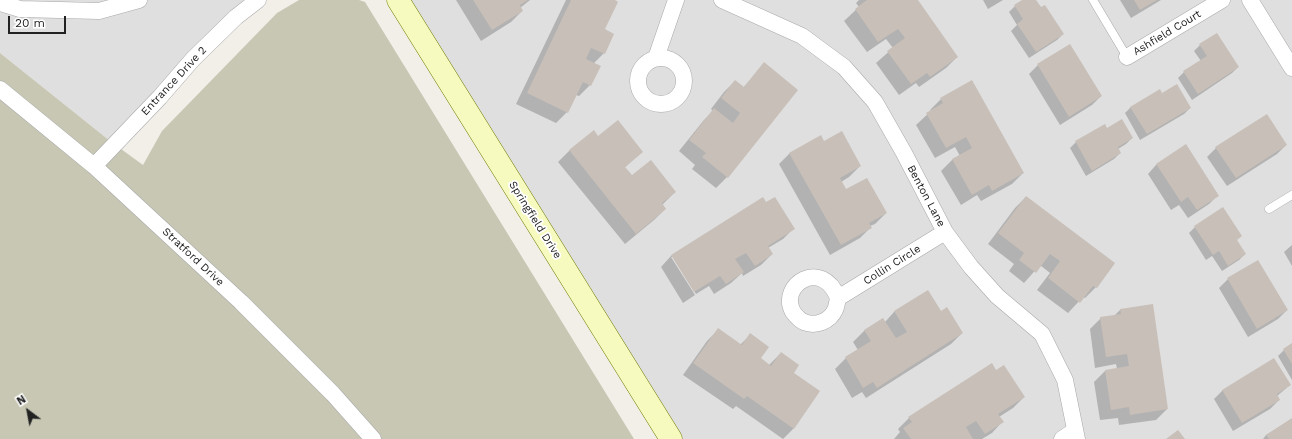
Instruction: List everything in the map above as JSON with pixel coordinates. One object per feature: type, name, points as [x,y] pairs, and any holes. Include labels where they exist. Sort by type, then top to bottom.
[{"type":"street","points":[[0,3],[20,9],[99,11],[139,0]]},
{"type":"street","name":"Entrance Drive 2","points":[[94,166],[160,97],[193,58],[236,17],[258,0]]},
{"type":"street","name":"Springfield Drive","points":[[398,0],[671,439]]},
{"type":"street","points":[[656,58],[676,0]]},
{"type":"street","name":"Benton Lane","points":[[722,0],[802,36],[844,67],[874,102],[904,153],[946,232],[970,267],[997,296],[1042,334],[1065,380],[1071,436]]},
{"type":"street","name":"Ashfield Court","points":[[1127,57],[1222,0]]},
{"type":"street","points":[[1250,0],[1292,68]]},
{"type":"street","name":"Stratford Drive","points":[[0,89],[94,166],[241,302],[333,394],[373,439]]},
{"type":"street","name":"Collin Circle","points":[[838,298],[946,232]]},
{"type":"lane","name":"Ashfield Court","points":[[1094,0],[1127,57]]},
{"type":"lane","points":[[1270,209],[1292,194]]},
{"type":"shaded area","points":[[0,0],[251,0],[199,42],[110,141],[0,53]]},
{"type":"shaded area","points":[[299,0],[359,0],[365,2],[634,439],[0,439],[0,53],[110,141],[143,165],[162,131],[277,13]]},
{"type":"shaded area","points":[[402,0],[1292,0],[1292,439],[675,439]]},
{"type":"building","points":[[473,0],[528,0],[520,5],[523,11],[492,30]]},
{"type":"building","points":[[571,0],[615,0],[618,2],[605,29],[614,34],[605,54],[591,48],[586,59],[601,66],[591,86],[583,82],[568,113],[527,93]]},
{"type":"building","points":[[867,0],[918,0],[958,57],[930,77],[927,73],[911,84],[887,51],[905,38],[898,29],[878,42],[855,9]]},
{"type":"building","points":[[1022,0],[1036,0],[1041,7],[1045,5],[1064,34],[1036,52],[1017,24],[1023,19],[1014,5]]},
{"type":"building","points":[[1134,0],[1157,0],[1140,10]]},
{"type":"building","points":[[1217,33],[1239,67],[1198,94],[1183,71],[1207,56],[1199,44]]},
{"type":"building","points":[[1070,44],[1102,96],[1069,117],[1037,64]]},
{"type":"building","points":[[764,62],[798,90],[728,178],[702,157],[706,153],[689,140],[714,108],[733,123],[740,113],[721,98],[735,80],[744,87]]},
{"type":"building","points":[[972,80],[1024,173],[992,191],[989,185],[972,195],[952,159],[972,148],[966,137],[946,148],[926,113],[943,103],[940,98]]},
{"type":"building","points":[[1177,84],[1191,108],[1147,134],[1130,107],[1160,89],[1162,93]]},
{"type":"building","points":[[1267,114],[1287,145],[1236,178],[1215,147]]},
{"type":"building","points":[[1122,119],[1133,138],[1118,147],[1121,153],[1092,171],[1075,141],[1105,124],[1107,128]]},
{"type":"building","points":[[618,120],[643,152],[625,167],[632,175],[651,160],[676,192],[662,203],[666,209],[636,234],[569,150],[594,130],[598,136]]},
{"type":"building","points":[[842,131],[861,166],[840,178],[846,189],[867,178],[887,213],[869,223],[872,228],[841,245],[789,153],[821,135],[824,141]]},
{"type":"building","points":[[1186,144],[1219,196],[1197,210],[1188,197],[1181,202],[1156,164]]},
{"type":"building","points":[[1026,196],[1115,263],[1097,288],[1093,286],[1080,303],[1048,278],[1060,261],[1050,254],[1036,273],[1019,260],[1024,253],[998,233]]},
{"type":"building","points":[[763,197],[766,202],[775,197],[795,229],[768,246],[773,254],[755,266],[746,253],[735,259],[744,272],[726,284],[720,276],[694,292],[671,255]]},
{"type":"building","points":[[1223,207],[1242,236],[1237,240],[1246,254],[1228,266],[1219,251],[1213,255],[1194,226]]},
{"type":"building","points":[[1258,260],[1288,310],[1257,329],[1227,278]]},
{"type":"building","points":[[928,290],[941,311],[947,307],[963,333],[877,388],[873,382],[863,388],[845,357],[871,341],[864,330],[883,318],[896,338],[907,332],[894,311]]},
{"type":"building","points":[[1153,304],[1168,409],[1130,415],[1129,407],[1111,410],[1105,370],[1129,366],[1127,354],[1106,357],[1100,317],[1121,314],[1120,309]]},
{"type":"building","points":[[718,328],[742,345],[750,333],[769,347],[761,358],[771,366],[781,352],[799,365],[794,373],[820,391],[794,429],[747,396],[744,399],[693,363]]},
{"type":"building","points":[[1292,343],[1292,364],[1283,349]]},
{"type":"building","points":[[1274,358],[1291,385],[1277,394],[1280,400],[1242,423],[1222,390]]},
{"type":"building","points":[[992,363],[996,370],[1004,365],[1025,397],[998,414],[1004,422],[985,434],[976,421],[966,427],[973,439],[911,439],[903,428],[912,422],[908,417]]},
{"type":"building","points":[[1292,418],[1292,439],[1269,439],[1266,435]]},
{"type":"building","points":[[1178,430],[1185,439],[1166,439]]}]
